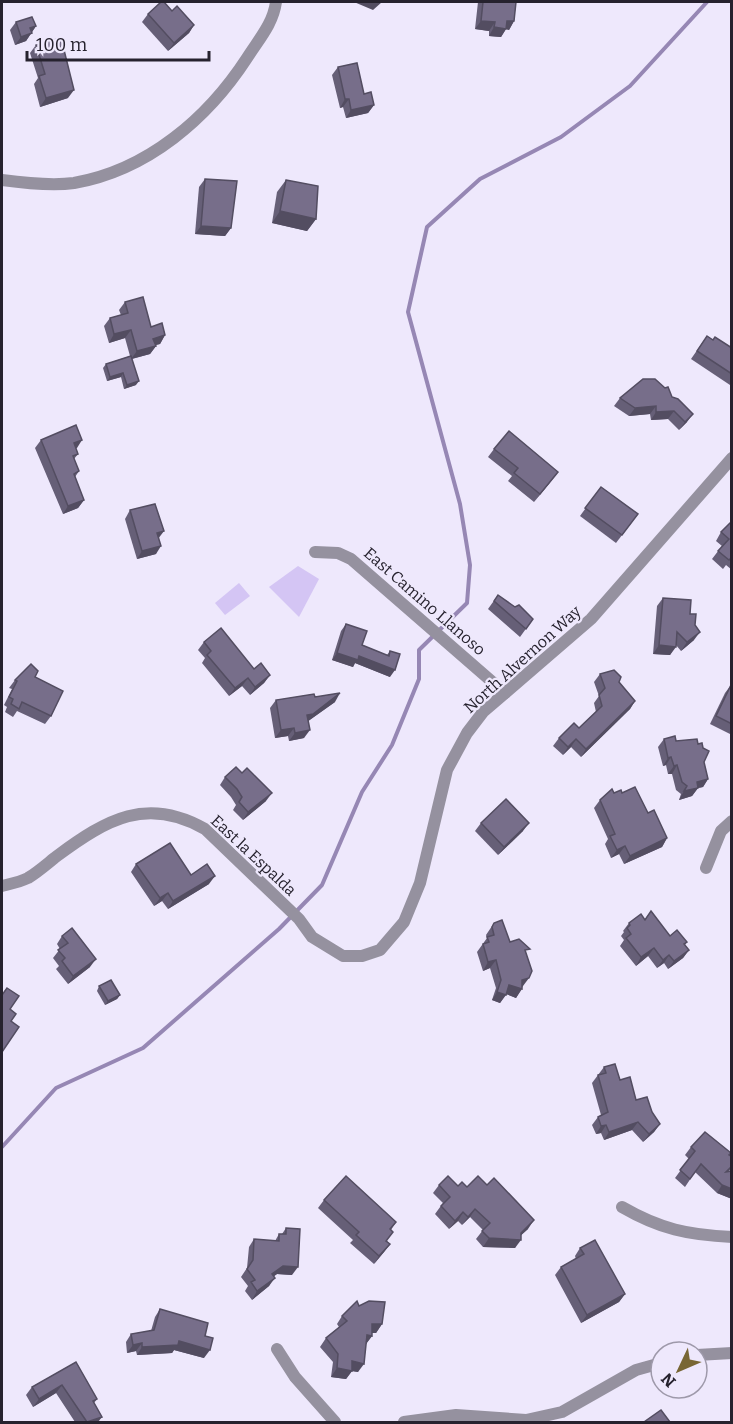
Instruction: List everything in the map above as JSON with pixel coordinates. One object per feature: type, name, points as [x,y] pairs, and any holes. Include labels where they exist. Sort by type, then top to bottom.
[{"type":"street","points":[[2,180],[74,183],[125,166],[150,154],[194,122],[228,87],[265,31],[274,14],[276,2]]},
{"type":"street","name":"North Alvernon Way","points":[[380,950],[404,921],[420,884],[447,770],[478,719],[591,619],[732,458]]},
{"type":"street","name":"East Camino Llanoso","points":[[315,552],[338,553],[351,559],[505,693]]},
{"type":"street","name":"East la Espalda","points":[[2,886],[27,879],[103,826],[132,815],[160,811],[188,820],[205,829],[299,919],[312,937],[342,956],[362,956],[380,950]]},
{"type":"street","points":[[706,868],[721,831],[732,821]]},
{"type":"street","points":[[622,1207],[653,1225],[705,1236],[732,1237]]},
{"type":"street","points":[[277,1349],[295,1377],[335,1422]]},
{"type":"street","points":[[709,1354],[732,1353]]},
{"type":"street","points":[[404,1422],[456,1415],[526,1420],[562,1412],[636,1370],[649,1366]]},
{"type":"shaded area","points":[[298,566],[319,579],[299,617],[269,587]]},
{"type":"shaded area","points":[[239,583],[250,596],[225,615],[215,603]]},
{"type":"building","points":[[164,2],[172,11],[177,6],[194,25],[174,43],[148,14]]},
{"type":"building","points":[[483,2],[516,2],[514,21],[507,21],[506,29],[494,27],[495,22],[481,21]]},
{"type":"building","points":[[32,17],[36,26],[30,28],[32,33],[21,37],[16,22]]},
{"type":"building","points":[[61,38],[74,90],[46,98],[39,76],[45,74],[36,45]]},
{"type":"building","points":[[357,63],[364,94],[371,92],[374,105],[351,110],[349,99],[345,99],[338,67]]},
{"type":"building","points":[[205,179],[237,181],[231,228],[201,226]]},
{"type":"building","points":[[286,180],[318,186],[316,219],[280,211]]},
{"type":"building","points":[[143,297],[151,327],[162,323],[165,335],[153,339],[156,346],[137,351],[131,330],[114,334],[110,318],[128,313],[125,302]]},
{"type":"building","points":[[707,336],[713,340],[715,337],[732,348],[732,374],[697,351]]},
{"type":"building","points":[[131,356],[139,381],[127,385],[123,373],[110,377],[106,364]]},
{"type":"building","points":[[643,379],[655,379],[665,388],[668,387],[672,397],[678,399],[693,414],[685,422],[674,411],[656,412],[656,406],[635,408],[620,398]]},
{"type":"building","points":[[76,425],[82,440],[74,443],[78,454],[73,456],[79,471],[74,474],[84,500],[68,506],[41,440]]},
{"type":"building","points":[[509,431],[558,472],[540,494],[514,473],[518,468],[494,449]]},
{"type":"building","points":[[601,487],[638,514],[622,535],[585,508]]},
{"type":"building","points":[[155,504],[164,531],[157,533],[161,546],[142,551],[130,510]]},
{"type":"building","points":[[732,521],[732,557],[729,560],[718,551],[729,539],[721,532]]},
{"type":"building","points":[[498,595],[515,607],[519,605],[533,619],[526,629],[494,601]]},
{"type":"building","points":[[663,598],[691,600],[690,614],[696,614],[695,625],[700,632],[687,642],[677,632],[676,647],[659,645]]},
{"type":"building","points":[[346,624],[367,631],[362,645],[389,656],[390,651],[400,654],[395,670],[359,656],[358,660],[337,653]]},
{"type":"building","points":[[221,628],[254,669],[261,663],[270,675],[255,687],[248,678],[235,688],[207,655],[211,651],[204,642]]},
{"type":"building","points":[[31,664],[38,671],[35,677],[63,691],[51,716],[22,702],[19,709],[11,704],[13,699],[9,697],[17,681],[15,680]]},
{"type":"building","points":[[614,670],[621,677],[619,682],[635,701],[586,749],[576,739],[568,747],[559,738],[574,723],[579,728],[602,706],[599,695],[605,688],[600,674]]},
{"type":"building","points":[[732,686],[732,724],[716,716]]},
{"type":"building","points":[[340,693],[313,714],[307,715],[310,730],[295,733],[294,728],[281,730],[276,700],[314,694],[315,697]]},
{"type":"building","points":[[675,736],[676,741],[697,739],[698,744],[702,743],[703,748],[709,751],[704,762],[708,779],[697,782],[698,788],[684,791],[687,786],[682,782],[677,765],[674,766],[671,757],[668,758],[664,739]]},
{"type":"building","points":[[236,767],[242,773],[247,768],[272,793],[248,812],[239,802],[242,797],[237,789],[225,777]]},
{"type":"building","points":[[635,787],[648,813],[654,810],[667,838],[630,856],[625,846],[617,850],[610,836],[615,834],[600,800],[612,789],[614,793],[621,790],[622,793]]},
{"type":"building","points":[[506,799],[529,823],[504,847],[481,823]]},
{"type":"building","points":[[170,843],[191,875],[207,864],[215,876],[173,901],[168,893],[160,898],[136,864]]},
{"type":"building","points":[[651,911],[670,936],[677,930],[687,942],[684,944],[689,950],[674,961],[669,955],[663,960],[654,948],[641,957],[626,938],[631,934],[627,928],[629,923],[641,914],[645,920]]},
{"type":"building","points":[[502,920],[510,942],[519,939],[530,949],[525,950],[532,971],[529,978],[522,980],[522,989],[509,985],[506,995],[497,992],[501,980],[496,960],[488,962],[483,944],[489,942],[487,937],[494,935],[492,927],[494,923]]},
{"type":"building","points":[[72,928],[96,959],[73,976],[62,961],[65,958],[58,950],[68,943],[62,936]]},
{"type":"building","points":[[111,980],[120,995],[108,1001],[99,986]]},
{"type":"building","points":[[7,988],[19,996],[10,1009],[16,1014],[11,1021],[19,1027],[2,1052],[2,995]]},
{"type":"building","points":[[615,1064],[620,1080],[630,1077],[636,1100],[647,1097],[652,1112],[660,1124],[649,1134],[638,1122],[609,1132],[606,1125],[601,1126],[598,1117],[608,1112],[598,1075],[606,1073],[604,1067]]},
{"type":"building","points":[[705,1132],[731,1153],[729,1155],[732,1157],[732,1166],[726,1172],[732,1171],[732,1189],[722,1185],[701,1164],[690,1179],[680,1170],[695,1151],[691,1147]]},
{"type":"building","points":[[346,1176],[396,1222],[390,1229],[393,1232],[386,1241],[390,1244],[379,1256],[356,1235],[359,1232],[324,1200]]},
{"type":"building","points":[[448,1176],[458,1186],[462,1182],[467,1187],[478,1176],[487,1185],[494,1178],[534,1220],[521,1233],[521,1240],[489,1238],[482,1231],[490,1223],[475,1209],[468,1217],[463,1212],[455,1221],[441,1206],[450,1197],[439,1185]]},
{"type":"building","points":[[286,1228],[300,1229],[298,1267],[283,1266],[272,1274],[275,1278],[257,1291],[251,1282],[255,1280],[247,1269],[253,1260],[254,1239],[279,1241],[279,1234],[286,1234]]},
{"type":"building","points":[[595,1240],[625,1294],[587,1315],[561,1267],[584,1254],[580,1248]]},
{"type":"building","points":[[357,1301],[359,1306],[369,1301],[385,1302],[382,1324],[372,1324],[372,1336],[367,1335],[364,1364],[352,1361],[352,1371],[337,1368],[338,1354],[326,1338],[347,1321],[342,1316]]},
{"type":"building","points":[[160,1309],[208,1323],[205,1336],[213,1338],[210,1350],[179,1341],[178,1345],[142,1347],[142,1343],[133,1345],[131,1334],[154,1330]]},
{"type":"building","points":[[76,1362],[97,1399],[93,1401],[102,1417],[87,1422],[62,1385],[39,1399],[32,1387]]},
{"type":"building","points":[[661,1410],[670,1422],[644,1422]]},
{"type":"waterway","points":[[2,1147],[56,1088],[143,1048],[279,929],[322,885],[362,792],[392,745],[419,679],[419,650],[467,603],[470,565],[460,504],[408,312],[427,227],[480,179],[561,137],[630,86],[707,2]]}]
